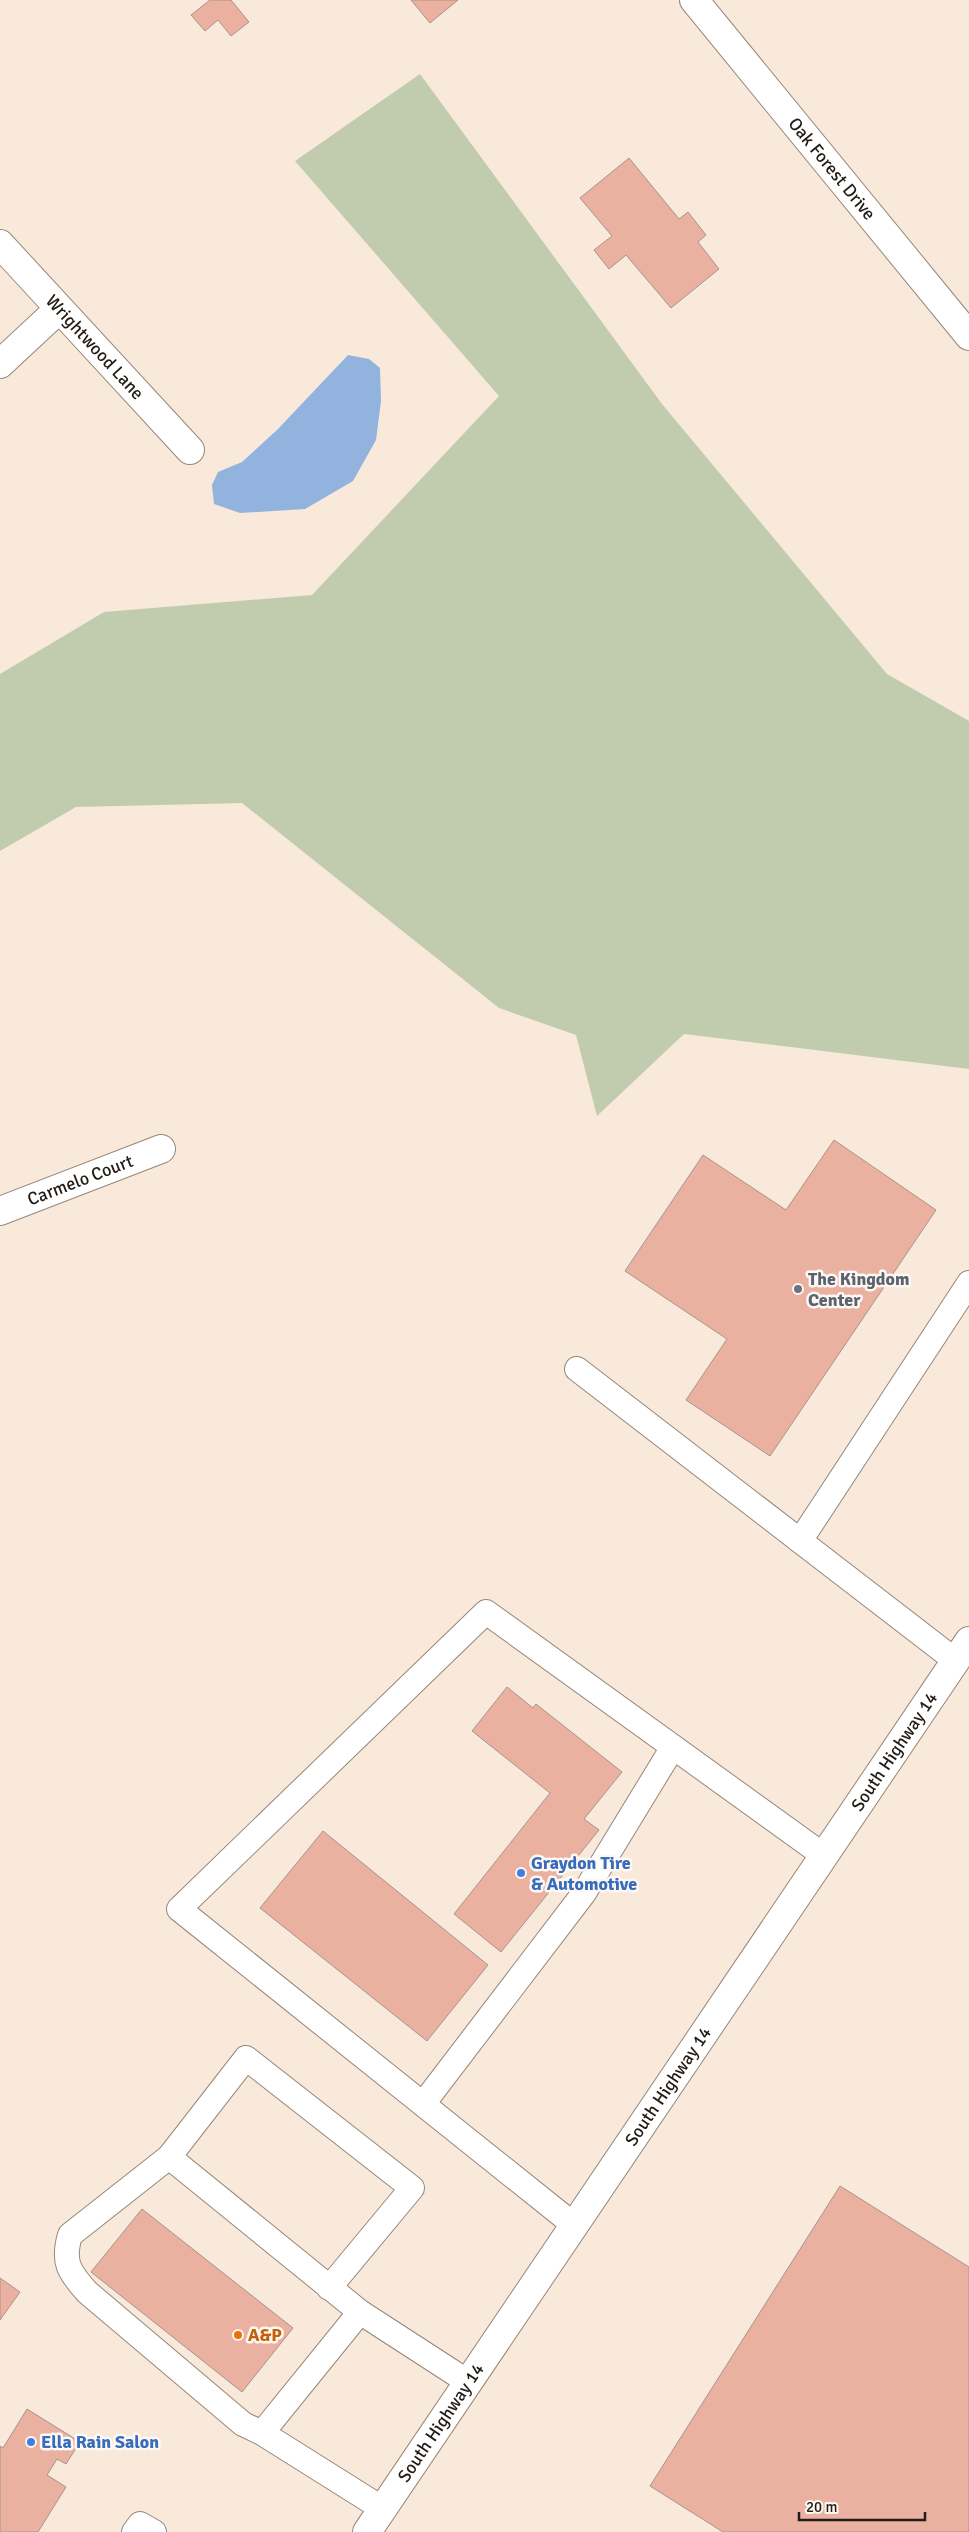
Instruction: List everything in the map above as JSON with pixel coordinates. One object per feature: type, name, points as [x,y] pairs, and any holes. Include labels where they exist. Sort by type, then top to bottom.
[{"type":"main road","name":"Oak Forest Drive","points":[[694,0],[969,336]]},
{"type":"main road","name":"Wrightwood Lane","points":[[0,244],[190,450]]},
{"type":"main road","points":[[0,364],[59,309]]},
{"type":"main road","name":"Carmelo Court","points":[[0,1212],[161,1149]]},
{"type":"main road","name":"South Highway 14","points":[[367,2532],[823,1854],[962,1651]]},
{"type":"lane","points":[[800,1541],[969,1283]]},
{"type":"lane","points":[[577,1369],[800,1541],[962,1651]]},
{"type":"lane","points":[[574,2225],[179,1909],[486,1612],[823,1854]]},
{"type":"lane","points":[[422,2104],[584,1893],[673,1747]]},
{"type":"lane","points":[[330,2288],[412,2188],[246,2058],[169,2157],[70,2235],[65,2252],[71,2274],[87,2292],[243,2424],[262,2433],[383,2508]]},
{"type":"lane","points":[[169,2157],[360,2312],[468,2382]]},
{"type":"lane","points":[[262,2433],[360,2312]]},
{"type":"lane","points":[[134,2532],[140,2524],[154,2532]]},
{"type":"green space","points":[[420,74],[662,404],[887,674],[969,721],[969,1069],[684,1034],[597,1116],[576,1035],[499,1008],[242,803],[76,807],[0,851],[0,674],[104,612],[312,595],[499,396],[295,161]]},
{"type":"water","points":[[348,355],[369,359],[380,368],[381,401],[376,440],[353,481],[305,509],[240,513],[214,504],[212,485],[218,472],[242,462],[278,429]]},
{"type":"building","points":[[210,0],[231,0],[249,22],[231,36],[218,20],[205,31],[191,15]]},
{"type":"building","points":[[411,0],[458,0],[430,23]]},
{"type":"building","points":[[629,158],[679,219],[688,212],[706,235],[698,242],[719,269],[671,308],[626,255],[609,269],[594,250],[612,236],[580,198]]},
{"type":"building","points":[[834,1140],[936,1210],[770,1456],[686,1400],[727,1339],[625,1271],[703,1155],[786,1210]]},
{"type":"building","points":[[507,1687],[533,1708],[536,1704],[622,1772],[584,1819],[599,1830],[501,1952],[454,1914],[550,1793],[472,1731]]},
{"type":"building","points":[[323,1831],[488,1965],[427,2041],[260,1908]]},
{"type":"building","points":[[840,2186],[969,2267],[969,2532],[723,2532],[650,2486]]},
{"type":"building","points":[[142,2209],[293,2328],[242,2392],[91,2272]]},
{"type":"building","points":[[0,2278],[20,2292],[0,2320]]},
{"type":"building","points":[[27,2409],[80,2442],[66,2464],[57,2459],[47,2475],[66,2487],[38,2532],[0,2532],[0,2446],[3,2448]]},
{"type":"place","name":"The Kingdom Center","points":[[798,1289]]},
{"type":"place","name":"Graydon Tire & Automotive","points":[[521,1873]]},
{"type":"place","name":"A&P","points":[[238,2335]]},
{"type":"place","name":"Ella Rain Salon","points":[[31,2442]]}]
